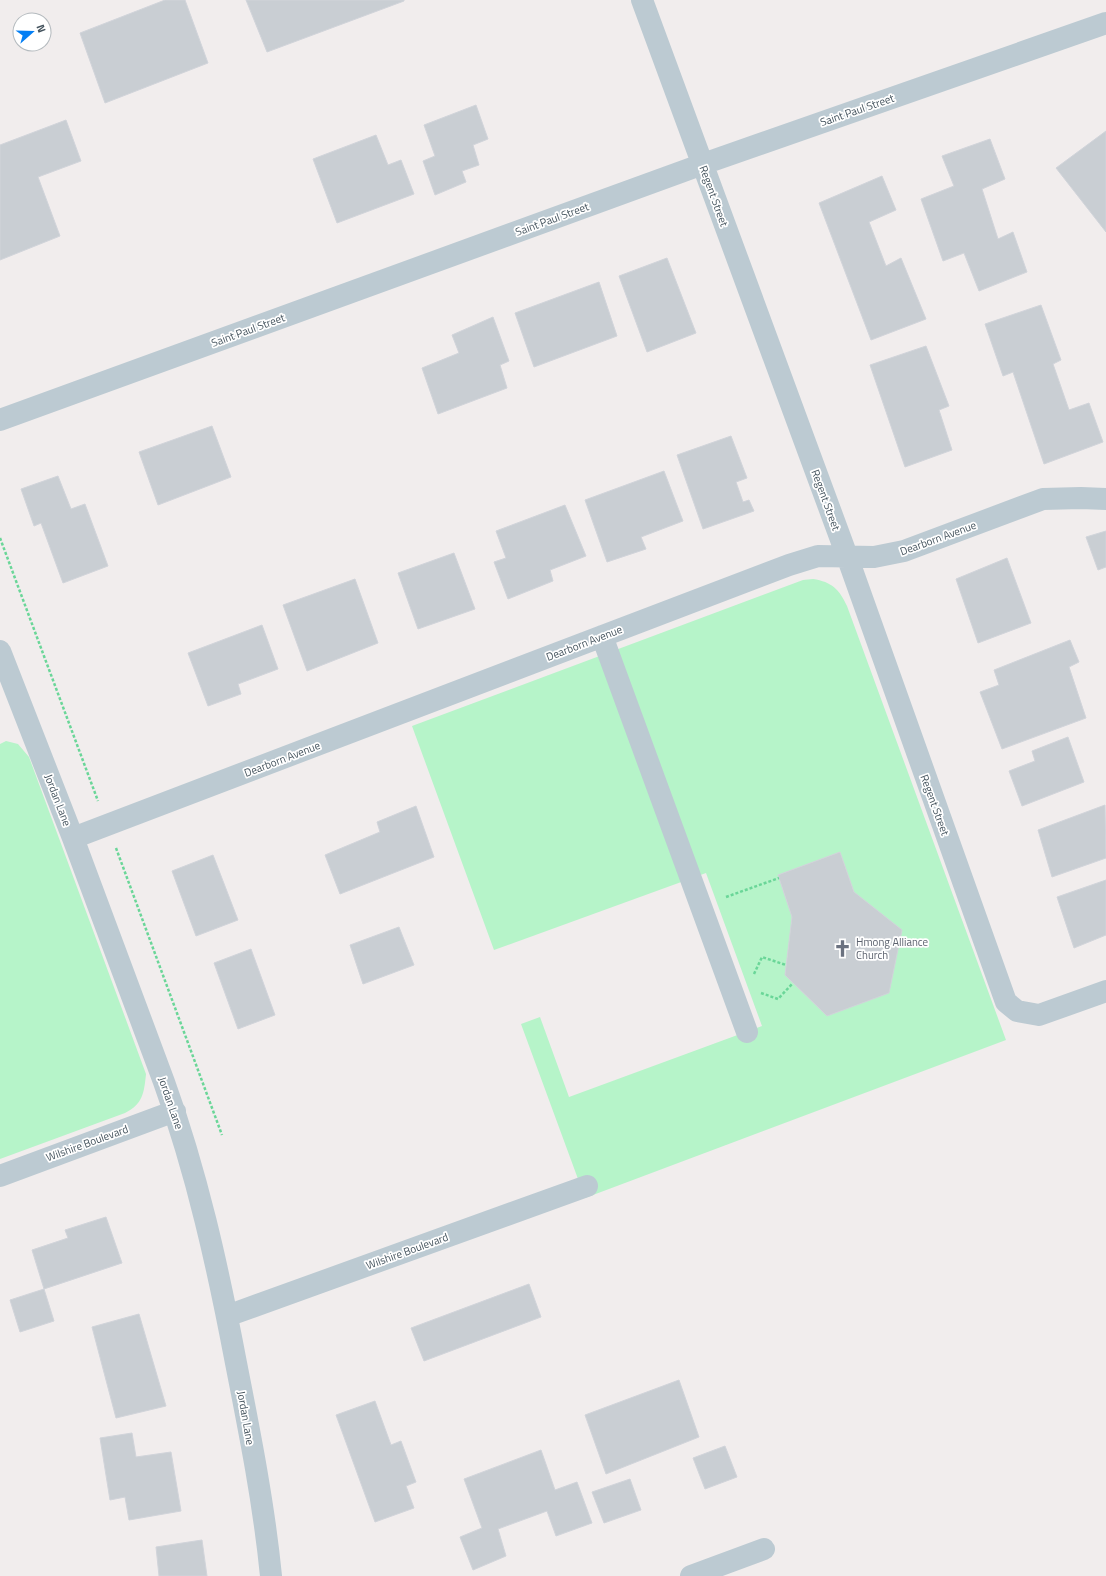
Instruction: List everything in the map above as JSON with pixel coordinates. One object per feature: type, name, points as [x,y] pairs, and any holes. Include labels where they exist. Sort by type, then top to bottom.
[{"type":"street","name":"Regent Street","points":[[642,0],[847,556],[1006,1002],[1017,1011],[1039,1015],[1106,991]]},
{"type":"street","name":"Saint Paul Street","points":[[0,420],[703,164],[1106,23]]},
{"type":"street","name":"Dearborn Avenue","points":[[73,838],[789,565],[818,556],[874,557],[904,551],[1043,499],[1106,499]]},
{"type":"street","points":[[602,636],[747,1032]]},
{"type":"street","name":"Jordan Lane","points":[[0,650],[73,838],[175,1111],[211,1242],[227,1316],[255,1467],[271,1576]]},
{"type":"street","name":"Wilshire Boulevard","points":[[0,1176],[175,1111]]},
{"type":"street","name":"Wilshire Boulevard","points":[[227,1316],[587,1186]]},
{"type":"street","points":[[691,1576],[764,1550]]},
{"type":"path","points":[[701,906],[779,878]]},
{"type":"path","points":[[754,975],[762,957],[786,965]]},
{"type":"path","points":[[760,992],[778,999],[793,983]]},
{"type":"green space","points":[[803,580],[820,580],[830,584],[838,591],[847,606],[1006,1040],[585,1198],[521,1024],[540,1017],[569,1097],[762,1026],[706,873],[494,950],[412,726]],"holes":[[[840,852],[854,892],[827,1016],[785,975],[792,917],[778,875]]]},
{"type":"green space","points":[[6,741],[18,744],[29,757],[146,1074],[142,1097],[136,1106],[131,1110],[0,1159],[0,744]]},
{"type":"building","points":[[165,0],[185,0],[208,63],[105,103],[80,33]]},
{"type":"building","points":[[246,0],[404,0],[404,1],[267,52]]},
{"type":"building","points":[[476,105],[488,139],[473,145],[479,165],[462,171],[466,182],[435,195],[423,161],[435,156],[424,125]]},
{"type":"building","points":[[66,120],[81,161],[38,177],[60,236],[0,260],[0,145]]},
{"type":"building","points":[[1106,131],[1106,232],[1056,168]]},
{"type":"building","points":[[376,135],[388,165],[401,160],[414,194],[337,223],[313,159]]},
{"type":"building","points":[[990,139],[1005,179],[982,189],[998,239],[1013,232],[1027,272],[979,291],[964,253],[943,261],[921,199],[954,186],[942,156]]},
{"type":"building","points":[[882,176],[896,210],[869,222],[886,266],[901,258],[926,319],[871,340],[819,203]]},
{"type":"building","points":[[667,258],[696,333],[647,352],[619,276]]},
{"type":"building","points":[[599,282],[617,336],[534,367],[515,313]]},
{"type":"building","points":[[1041,305],[1061,360],[1053,364],[1069,410],[1089,403],[1103,442],[1044,464],[1013,372],[1003,376],[985,324]]},
{"type":"building","points":[[493,317],[509,361],[500,365],[507,388],[438,414],[422,368],[459,353],[452,335]]},
{"type":"building","points":[[926,346],[949,406],[939,410],[952,450],[905,467],[870,365]]},
{"type":"building","points":[[212,426],[231,477],[158,505],[139,452]]},
{"type":"building","points":[[731,436],[747,478],[736,482],[743,502],[749,500],[754,511],[703,529],[677,455]]},
{"type":"building","points":[[664,471],[683,521],[641,537],[646,549],[607,562],[585,500]]},
{"type":"building","points":[[58,476],[71,509],[85,504],[108,566],[63,583],[41,523],[34,526],[21,489]]},
{"type":"building","points":[[565,505],[586,556],[550,570],[553,581],[508,599],[494,562],[506,558],[496,531]]},
{"type":"building","points":[[1106,531],[1106,567],[1098,570],[1086,537]]},
{"type":"building","points":[[454,553],[475,609],[418,629],[398,573]]},
{"type":"building","points":[[1007,558],[1031,623],[978,643],[956,579]]},
{"type":"building","points":[[355,579],[378,643],[307,671],[283,605]]},
{"type":"building","points":[[262,625],[278,669],[238,684],[241,694],[208,706],[188,653]]},
{"type":"building","points":[[1070,640],[1079,662],[1069,667],[1086,718],[1002,749],[980,692],[999,685],[994,670]]},
{"type":"building","points":[[1068,737],[1084,782],[1022,806],[1009,771],[1035,761],[1032,751]]},
{"type":"building","points":[[1105,805],[1106,858],[1052,877],[1038,830]]},
{"type":"building","points":[[416,806],[434,857],[340,894],[325,855],[380,832],[377,822]]},
{"type":"building","name":"Hmong Alliance Church","points":[[840,852],[854,892],[902,930],[889,993],[827,1016],[785,975],[792,917],[778,875]]},
{"type":"building","points":[[213,855],[238,920],[196,936],[172,871]]},
{"type":"building","points":[[1106,880],[1106,935],[1074,948],[1057,897]]},
{"type":"building","points":[[399,927],[414,965],[363,984],[350,945]]},
{"type":"building","points":[[251,949],[275,1015],[238,1029],[214,963]]},
{"type":"building","points":[[106,1217],[122,1263],[44,1289],[32,1250],[68,1238],[65,1230]]},
{"type":"building","points":[[529,1284],[541,1317],[424,1361],[411,1328]]},
{"type":"building","points":[[44,1289],[54,1321],[20,1332],[10,1300]]},
{"type":"building","points":[[139,1314],[166,1406],[116,1418],[92,1327]]},
{"type":"building","points":[[679,1380],[699,1437],[606,1474],[585,1415]]},
{"type":"building","points":[[375,1401],[391,1445],[401,1441],[416,1482],[406,1486],[414,1508],[375,1522],[336,1415]]},
{"type":"building","points":[[132,1433],[136,1457],[171,1452],[181,1511],[129,1520],[125,1497],[110,1500],[100,1438]]},
{"type":"building","points":[[725,1446],[737,1477],[705,1489],[693,1458]]},
{"type":"building","points":[[541,1450],[555,1490],[577,1482],[592,1523],[556,1536],[547,1511],[498,1529],[506,1556],[473,1570],[460,1537],[482,1528],[464,1479]]},
{"type":"building","points":[[630,1479],[641,1510],[604,1523],[592,1492]]},
{"type":"building","points":[[202,1540],[207,1576],[159,1576],[156,1547]]},
{"type":"place","name":"Hmong Alliance Church","points":[[843,948]]}]
